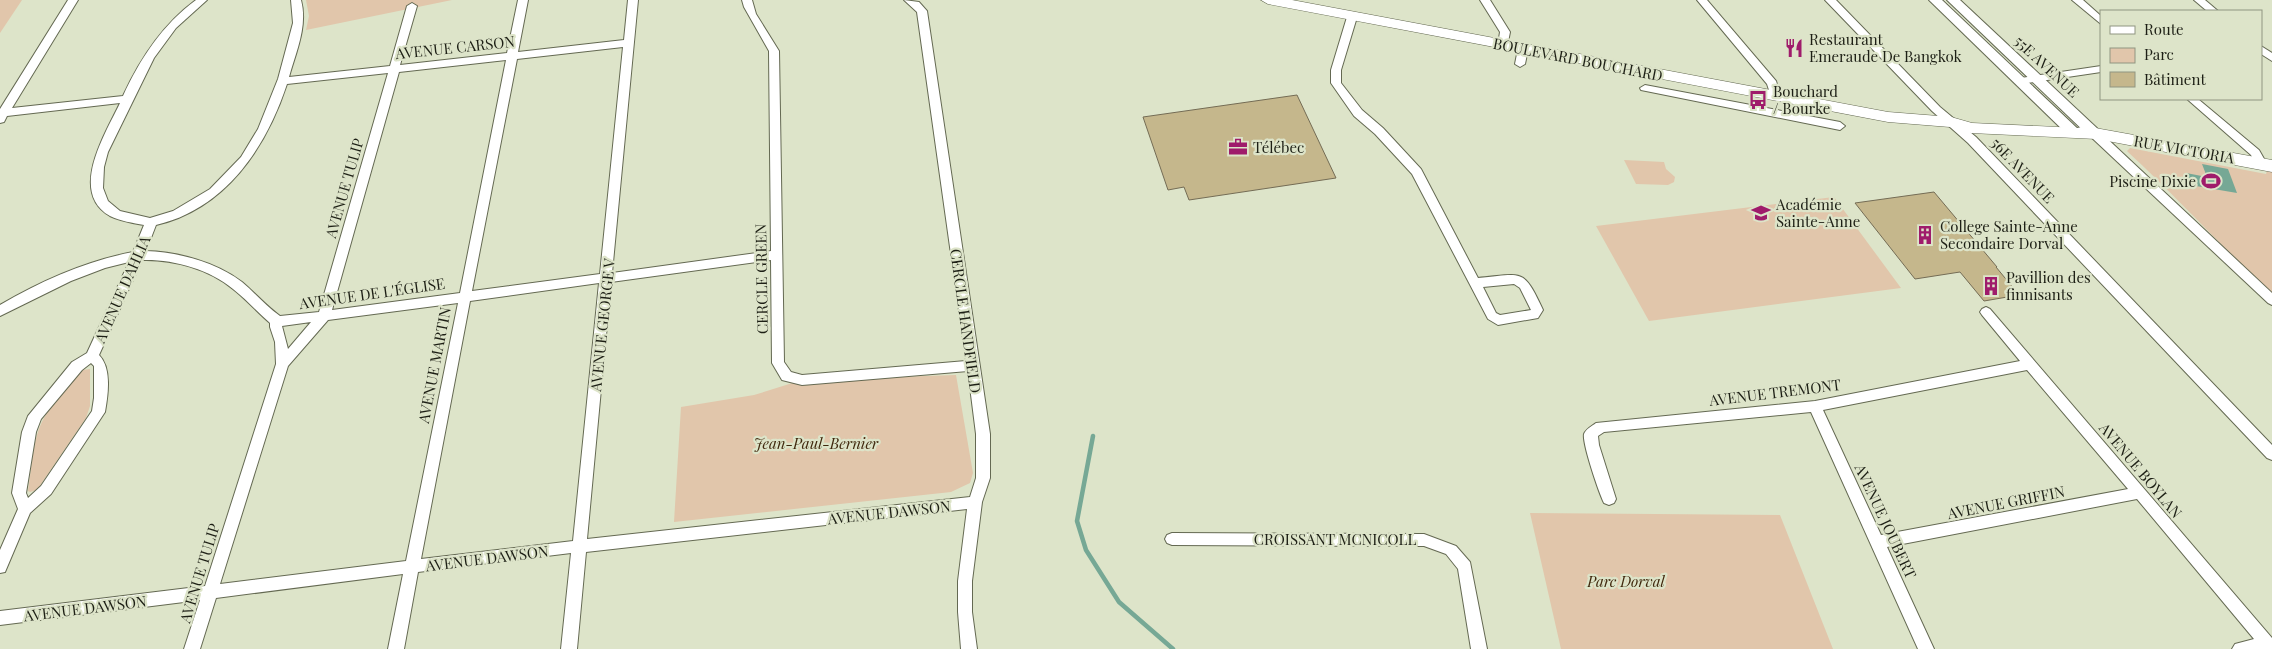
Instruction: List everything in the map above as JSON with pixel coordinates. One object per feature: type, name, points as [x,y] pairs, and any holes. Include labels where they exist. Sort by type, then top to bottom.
[{"type":"main road","name":"BOULEVARD BOUCHARD","points":[[1268,0],[1503,45],[1522,57],[1795,100],[1888,117]]},
{"type":"main road","name":"RUE VICTORIA","points":[[1888,117],[1951,122],[1971,128],[2072,131],[2267,165]]},
{"type":"street","points":[[1,115],[73,0]]},
{"type":"street","points":[[202,0],[178,19],[165,33],[126,99],[98,165],[99,196],[107,210],[123,218],[151,222],[198,203],[220,187],[238,169],[265,127],[284,81],[298,28],[300,10],[296,0]]},
{"type":"street","name":"AVENUE MARTIN","points":[[396,649],[523,0]]},
{"type":"street","name":"AVENUE GEORGE V","points":[[569,649],[633,0]]},
{"type":"street","name":"CERCLE GREEN","points":[[747,0],[751,16],[771,42],[774,51],[778,363],[787,376],[802,380],[972,366]]},
{"type":"street","name":"CERCLE HANDFIELD","points":[[909,0],[922,11],[984,454],[983,478],[975,502],[965,581],[965,612],[969,649]]},
{"type":"street","points":[[1485,0],[1505,32],[1503,45]]},
{"type":"street","points":[[1702,0],[1772,83],[1776,97]]},
{"type":"street","name":"56E AVENUE","points":[[1830,0],[1932,106],[1972,140],[2272,454]]},
{"type":"street","name":"55E AVENUE","points":[[1935,0],[2072,131]]},
{"type":"street","name":"55E AVENUE","points":[[1953,0],[2272,300]]},
{"type":"street","points":[[2077,0],[2100,20]]},
{"type":"street","points":[[2199,0],[2212,10]]},
{"type":"street","name":"AVENUE TULIP","points":[[282,364],[324,316],[396,69],[412,6]]},
{"type":"street","points":[[1352,17],[1337,63],[1336,82],[1358,113],[1379,131],[1418,172],[1492,316],[1498,320],[1534,315],[1537,310],[1525,285],[1516,279],[1476,283]]},
{"type":"street","name":"AVENUE CARSON","points":[[284,81],[629,43]]},
{"type":"street","points":[[2020,81],[2100,69]]},
{"type":"street","points":[[1644,88],[1840,126]]},
{"type":"street","points":[[1,115],[126,99]]},
{"type":"street","points":[[1795,100],[1795,117]]},
{"type":"street","points":[[2193,100],[2267,165]]},
{"type":"street","name":"AVENUE DAHLIA","points":[[25,509],[19,493],[29,432],[35,416],[77,366],[92,356],[138,256],[151,222]]},
{"type":"street","name":"AVENUE DE L'ÉGLISE","points":[[277,321],[302,320],[776,255]]},
{"type":"street","points":[[0,311],[54,284],[82,273],[138,256],[186,262],[207,268],[226,278],[277,321]]},
{"type":"street","name":"AVENUE BOYLAN","points":[[1986,312],[2269,646]]},
{"type":"street","name":"AVENUE TULIP","points":[[192,649],[282,364],[281,342],[276,327],[277,321]]},
{"type":"street","name":"AVENUE DAHLIA","points":[[0,567],[25,509],[46,490],[98,412],[101,398],[100,364],[92,356]]},
{"type":"street","name":"AVENUE TREMONT","points":[[1609,499],[1592,445],[1591,434],[1602,427],[1815,406],[2031,364]]},
{"type":"street","name":"AVENUE JOUBERT","points":[[1815,406],[1879,542],[1926,649]]},
{"type":"street","name":"AVENUE GRIFFIN","points":[[1879,542],[2139,493]]},
{"type":"street","name":"AVENUE DAWSON","points":[[0,618],[579,546],[975,502]]},
{"type":"street","name":"CROISSANT MCNICOLL","points":[[1172,538],[1424,540],[1451,550],[1465,567],[1479,649]]},
{"type":"street","points":[[2240,649],[2269,646]]},
{"type":"green space","points":[[0,0],[22,0],[0,33]]},
{"type":"green space","points":[[306,0],[452,0],[306,30],[309,16]]},
{"type":"green space","points":[[2130,148],[2266,174],[2267,171],[2272,172],[2272,295],[2127,151]]},
{"type":"green space","points":[[1624,160],[1664,162],[1666,169],[1675,177],[1674,182],[1668,185],[1636,184]]},
{"type":"green space","points":[[1834,197],[1901,288],[1649,321],[1596,226]]},
{"type":"green space","points":[[90,369],[90,406],[86,418],[37,490],[30,492],[28,491],[35,444],[40,426],[55,401],[78,374],[82,370]]},
{"type":"green space","name":"Jean-Paul-Bernier","points":[[956,375],[973,473],[970,483],[951,492],[674,522],[681,407],[754,395],[802,380]]},
{"type":"green space","name":"Parc Dorval","points":[[1530,513],[1780,515],[1833,649],[1561,649]]},
{"type":"shaded area","name":"Piscine Dixie","points":[[2202,164],[2228,169],[2237,193],[2190,185],[2186,173],[2207,177]]},
{"type":"building","name":"Télébec","points":[[1297,95],[1336,178],[1189,200],[1184,187],[1168,190],[1143,117]]},
{"type":"building","name":"College Sainte-Anne Secondaire Dorval","points":[[1934,192],[2019,295],[1984,301],[1960,272],[1915,279],[1855,203]]},
{"type":"waterway","points":[[1093,436],[1077,521],[1086,550],[1119,602],[1173,649]]},
{"type":"place","name":"Restaurant Emeraude De Bangkok","points":[[1794,48]]},
{"type":"place","name":"Bouchard / Bourke","points":[[1758,100]]},
{"type":"place","name":"Télébec","points":[[1238,147]]},
{"type":"place","name":"Piscine Dixie","points":[[2211,181]]},
{"type":"place","name":"Académie Sainte-Anne","points":[[1761,213]]},
{"type":"place","name":"College Sainte-Anne Secondaire Dorval","points":[[1925,235]]},
{"type":"place","name":"Pavillion des finnisants","points":[[1991,286]]}]
